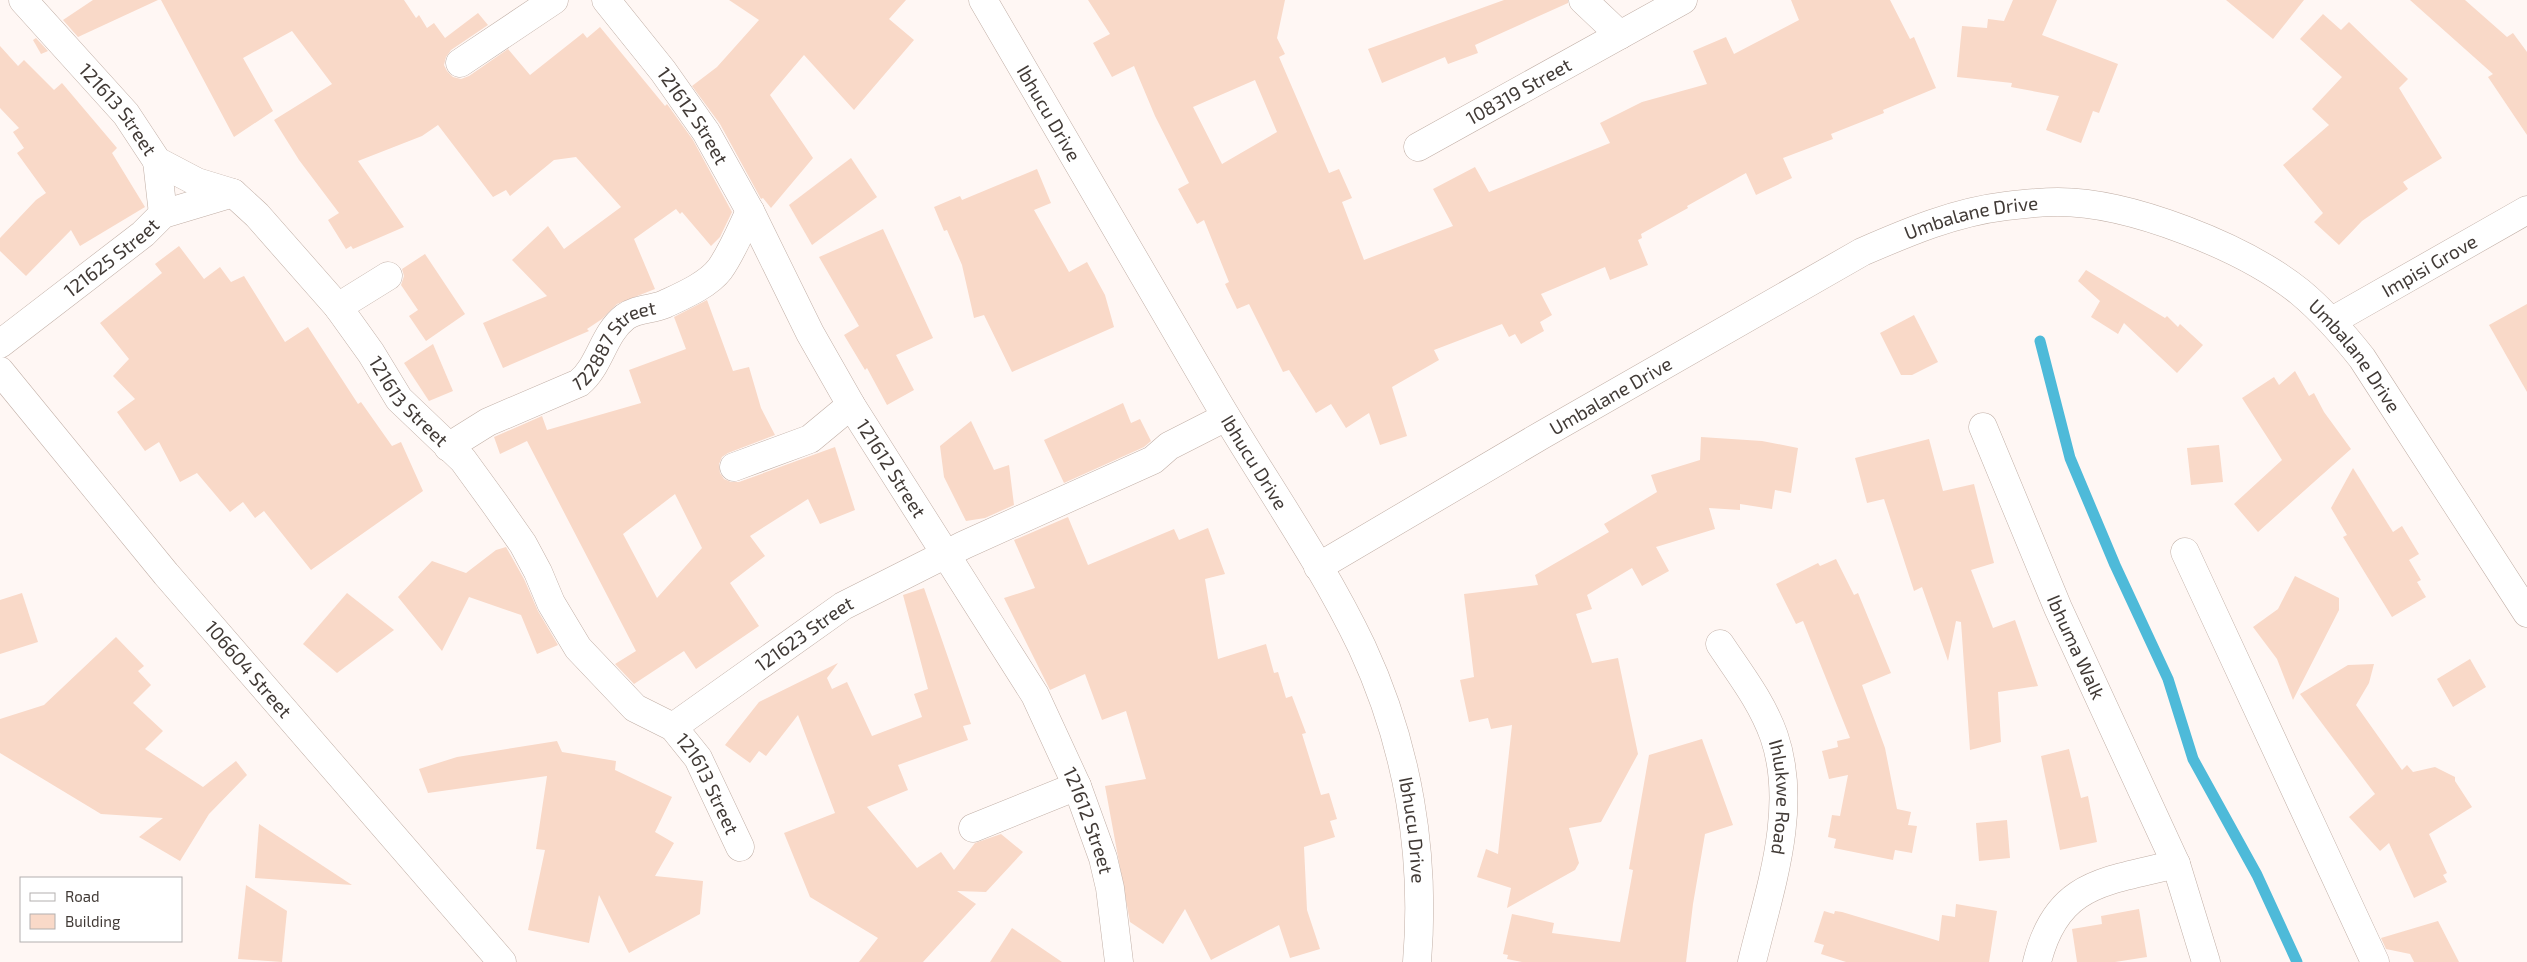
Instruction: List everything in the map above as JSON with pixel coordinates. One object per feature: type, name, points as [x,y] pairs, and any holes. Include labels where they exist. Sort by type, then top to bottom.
[{"type":"street","name":"121613 Street","points":[[23,0],[126,114],[157,161],[198,182],[234,193],[257,215],[338,307],[372,354],[399,399],[462,460],[522,544],[538,572],[550,603],[578,648],[635,708],[673,727],[698,758],[740,847]]},
{"type":"street","points":[[460,63],[554,0]]},
{"type":"street","name":"121612 Street","points":[[606,0],[663,71],[706,132],[750,211],[810,333],[851,405],[945,555],[1008,649],[1035,695],[1077,786],[1103,858],[1110,888],[1119,962]]},
{"type":"street","name":"Ibhucu Drive","points":[[982,0],[1226,417],[1318,567],[1361,646],[1380,689],[1406,777],[1420,867],[1417,962]]},
{"type":"street","points":[[1583,0],[1620,35]]},
{"type":"street","name":"108319 Street","points":[[1418,147],[1683,0]]},
{"type":"street","points":[[157,161],[163,214]]},
{"type":"street","name":"121625 Street","points":[[0,344],[135,240],[163,214],[234,193]]},
{"type":"street","name":"Umbalane Drive","points":[[1318,567],[1542,435],[1862,252],[1915,229],[1958,216],[2005,206],[2059,202],[2109,208],[2157,221],[2213,242],[2253,261],[2299,291],[2332,321],[2372,374],[2527,613]]},
{"type":"street","name":"Impisi Grove","points":[[2332,321],[2527,210]]},
{"type":"street","name":"122887 Street","points":[[448,447],[488,422],[579,382],[586,377],[604,342],[625,317],[635,311],[662,305],[701,284],[719,270],[750,211]]},
{"type":"street","points":[[338,307],[388,276]]},
{"type":"street","name":"106604 Street","points":[[0,371],[166,574],[502,962]]},
{"type":"street","points":[[734,467],[810,439],[851,405]]},
{"type":"street","name":"121623 Street","points":[[673,727],[843,606],[964,544],[1153,460],[1169,446],[1226,417]]},
{"type":"street","name":"Ibhuma Walk","points":[[1983,427],[2058,608],[2176,864],[2206,962]]},
{"type":"street","points":[[2185,552],[2375,962]]},
{"type":"street","name":"Ihlukwe Road","points":[[1720,644],[1754,694],[1766,717],[1774,737],[1781,765],[1784,791],[1780,843],[1752,962]]},
{"type":"street","points":[[973,828],[1077,786]]},
{"type":"street","points":[[2037,962],[2055,917],[2066,902],[2096,885],[2176,864]]},
{"type":"building","points":[[93,0],[158,0],[78,37],[63,20]]},
{"type":"building","points":[[161,0],[404,0],[416,18],[419,15],[427,28],[434,23],[445,38],[478,13],[488,25],[451,50],[446,57],[444,65],[447,71],[453,77],[461,79],[469,76],[508,49],[530,75],[583,33],[587,38],[600,27],[665,106],[667,104],[693,140],[732,212],[720,237],[711,246],[682,212],[680,214],[676,209],[634,239],[655,289],[617,304],[602,319],[587,329],[589,331],[503,368],[483,323],[547,296],[512,260],[548,226],[564,249],[621,207],[576,157],[554,160],[510,196],[506,190],[493,197],[438,125],[422,136],[358,161],[404,227],[353,249],[351,246],[346,249],[328,220],[339,213],[299,160],[274,120],[332,84],[292,31],[243,58],[273,111],[234,137]]},
{"type":"building","points":[[729,0],[906,0],[889,19],[914,40],[854,110],[804,55],[770,95],[813,158],[771,208],[763,198],[761,199],[720,124],[692,86],[717,67],[759,20]]},
{"type":"building","points":[[1088,0],[1285,0],[1277,38],[1285,54],[1279,57],[1329,173],[1339,169],[1352,198],[1342,202],[1364,260],[1453,226],[1433,189],[1475,167],[1489,192],[1610,143],[1600,123],[1642,102],[1707,84],[1693,51],[1726,37],[1734,54],[1799,20],[1791,0],[1890,0],[1910,39],[1914,37],[1936,88],[1883,110],[1884,113],[1831,134],[1833,139],[1783,158],[1792,178],[1756,195],[1746,173],[1641,234],[1642,238],[1638,240],[1648,265],[1610,280],[1605,267],[1541,294],[1552,315],[1540,322],[1544,331],[1521,344],[1515,334],[1509,337],[1502,324],[1434,350],[1439,360],[1392,387],[1407,436],[1380,445],[1369,413],[1346,428],[1331,404],[1316,413],[1289,370],[1283,372],[1249,304],[1237,309],[1225,284],[1229,282],[1204,220],[1197,224],[1178,189],[1189,183],[1155,116],[1134,66],[1112,77],[1093,43],[1110,34]],"holes":[[[1255,80],[1277,132],[1222,164],[1193,107]]]},
{"type":"building","points":[[1504,0],[1568,0],[1568,3],[1475,45],[1478,53],[1448,64],[1445,57],[1382,83],[1368,49]]},
{"type":"building","points":[[2013,0],[2057,0],[2042,35],[2118,64],[2099,113],[2093,111],[2081,143],[2046,130],[2059,96],[2011,87],[2012,83],[1957,77],[1962,26],[1987,28],[1988,19],[2004,21]]},
{"type":"building","points":[[2226,0],[2304,0],[2273,39]]},
{"type":"building","points":[[2410,0],[2465,0],[2507,37],[2513,33],[2527,52],[2527,135],[2488,77],[2493,74]]},
{"type":"building","points":[[2323,14],[2341,30],[2349,22],[2408,79],[2399,88],[2442,158],[2403,182],[2408,189],[2362,221],[2339,245],[2314,222],[2323,213],[2283,165],[2329,125],[2312,109],[2342,77],[2300,39]]},
{"type":"building","points":[[36,38],[48,51],[41,54],[33,40]]},
{"type":"building","points":[[0,46],[18,66],[24,60],[54,90],[62,83],[117,148],[112,153],[145,207],[80,246],[71,230],[26,276],[0,251],[0,238],[36,200],[46,193],[17,153],[24,148],[13,132],[19,128],[0,108]]},
{"type":"building","points":[[851,158],[877,197],[812,245],[789,205]]},
{"type":"building","points":[[1037,169],[1051,203],[1034,210],[1069,272],[1087,262],[1105,295],[1114,327],[1012,372],[984,315],[974,318],[962,265],[947,230],[944,231],[934,207],[960,196],[962,200]]},
{"type":"building","points":[[883,229],[933,338],[896,355],[914,390],[887,405],[867,368],[865,370],[844,335],[859,326],[819,257]]},
{"type":"building","points":[[179,246],[204,279],[220,267],[231,282],[244,276],[285,342],[308,327],[358,404],[361,402],[392,446],[401,442],[423,491],[311,570],[264,511],[255,518],[243,502],[230,512],[197,473],[180,482],[159,442],[145,451],[117,412],[135,399],[113,376],[129,359],[100,323],[162,273],[155,264]]},
{"type":"building","points":[[425,254],[465,314],[426,341],[409,316],[418,310],[401,285],[404,276],[402,269]]},
{"type":"building","points":[[2086,270],[2165,318],[2167,316],[2178,327],[2180,324],[2203,345],[2177,373],[2124,323],[2118,334],[2091,317],[2100,301],[2078,281]]},
{"type":"building","points":[[707,300],[733,371],[749,367],[761,408],[775,435],[722,457],[719,464],[720,473],[724,479],[731,482],[739,482],[835,447],[855,510],[820,524],[808,499],[750,536],[765,556],[730,583],[759,626],[696,669],[684,651],[634,684],[615,664],[636,651],[527,441],[500,454],[494,437],[542,416],[547,430],[641,403],[629,370],[686,349],[674,317]],"holes":[[[675,494],[702,548],[657,598],[623,534]]]},
{"type":"building","points":[[2527,304],[2527,392],[2489,325]]},
{"type":"building","points":[[1914,315],[1938,362],[1912,375],[1901,375],[1880,333]]},
{"type":"building","points":[[433,344],[453,391],[429,401],[404,363]]},
{"type":"building","points":[[2295,371],[2309,396],[2314,393],[2324,412],[2351,449],[2258,532],[2234,504],[2282,460],[2242,398],[2274,377],[2279,385]]},
{"type":"building","points":[[1123,403],[1131,423],[1140,419],[1151,441],[1144,447],[1064,483],[1044,440]]},
{"type":"building","points":[[971,421],[994,470],[1009,465],[1014,505],[985,518],[966,521],[944,477],[940,446]]},
{"type":"building","points":[[1701,437],[1762,441],[1798,448],[1791,493],[1775,490],[1772,509],[1740,504],[1740,510],[1709,508],[1715,529],[1656,547],[1669,571],[1642,586],[1632,568],[1587,595],[1592,609],[1576,614],[1592,663],[1618,658],[1638,754],[1601,822],[1569,828],[1579,863],[1575,870],[1507,908],[1511,888],[1477,877],[1486,849],[1498,854],[1512,725],[1491,729],[1488,718],[1469,722],[1460,680],[1474,677],[1464,594],[1538,585],[1535,575],[1609,532],[1604,524],[1657,492],[1651,475],[1700,460]]},
{"type":"building","points":[[1929,439],[1943,491],[1974,484],[1994,563],[1971,570],[1993,628],[2015,620],[2038,686],[1998,692],[2001,742],[1970,750],[1961,622],[1956,621],[1948,661],[1922,587],[1914,591],[1884,499],[1867,503],[1855,458]]},
{"type":"building","points":[[2219,445],[2223,482],[2191,485],[2187,448]]},
{"type":"building","points":[[2353,468],[2393,532],[2402,526],[2419,554],[2409,560],[2421,580],[2417,582],[2426,597],[2392,617],[2343,537],[2347,535],[2331,508]]},
{"type":"building","points":[[1068,517],[1088,565],[1174,529],[1179,540],[1208,528],[1225,574],[1205,579],[1218,659],[1266,644],[1274,673],[1278,672],[1286,698],[1292,696],[1306,733],[1302,734],[1321,795],[1329,793],[1337,819],[1330,821],[1335,837],[1304,847],[1307,910],[1320,949],[1290,958],[1279,925],[1211,960],[1185,909],[1163,944],[1130,922],[1105,786],[1146,779],[1126,711],[1102,720],[1085,674],[1050,690],[1004,598],[1035,588],[1014,540]]},
{"type":"building","points":[[506,547],[524,579],[538,611],[558,645],[537,654],[521,615],[469,597],[442,651],[398,597],[432,561],[466,573],[496,550]]},
{"type":"building","points":[[1836,559],[1854,595],[1858,593],[1891,673],[1862,685],[1885,748],[1897,809],[1911,812],[1908,825],[1917,826],[1912,853],[1895,850],[1893,860],[1834,848],[1836,839],[1828,837],[1832,815],[1840,816],[1848,775],[1829,779],[1822,751],[1838,747],[1837,741],[1850,738],[1803,621],[1796,624],[1776,584],[1818,563],[1820,566]]},
{"type":"building","points":[[2295,576],[2339,598],[2339,610],[2293,700],[2277,659],[2253,627],[2278,609]]},
{"type":"building","points":[[924,588],[971,724],[963,726],[968,740],[898,765],[908,790],[867,807],[917,868],[941,852],[954,870],[975,843],[1001,834],[1023,852],[986,892],[957,891],[976,904],[923,962],[859,962],[878,938],[810,897],[784,833],[835,813],[798,715],[766,756],[759,751],[750,763],[725,745],[759,702],[838,663],[827,678],[832,689],[847,682],[872,736],[922,717],[914,694],[928,689],[903,595]]},
{"type":"building","points":[[22,593],[38,642],[0,654],[0,600]]},
{"type":"building","points":[[347,593],[394,630],[337,673],[303,644]]},
{"type":"building","points":[[116,637],[144,666],[138,671],[151,685],[133,703],[163,731],[145,749],[203,787],[236,761],[247,775],[209,814],[180,861],[139,837],[163,818],[101,814],[0,753],[0,719],[44,705]]},
{"type":"building","points":[[2470,659],[2486,687],[2453,707],[2437,679]]},
{"type":"building","points":[[2374,664],[2369,683],[2356,705],[2402,770],[2407,765],[2413,772],[2435,767],[2455,777],[2455,781],[2472,807],[2429,834],[2447,873],[2443,875],[2447,882],[2414,898],[2389,843],[2380,851],[2349,817],[2375,794],[2300,694],[2348,665]]},
{"type":"building","points":[[1702,739],[1733,825],[1705,834],[1693,904],[1686,962],[1522,962],[1507,959],[1508,955],[1503,954],[1512,914],[1554,923],[1552,933],[1620,942],[1633,870],[1629,869],[1649,755]]},
{"type":"building","points":[[557,741],[562,752],[616,761],[615,770],[672,797],[655,832],[674,843],[655,876],[703,881],[700,914],[629,953],[599,895],[589,943],[528,930],[545,850],[536,849],[547,776],[428,793],[419,769],[457,757]]},
{"type":"building","points":[[2069,749],[2081,798],[2088,796],[2097,842],[2060,850],[2041,756]]},
{"type":"building","points":[[2007,820],[2010,858],[1979,861],[1976,823]]},
{"type":"building","points":[[259,824],[352,885],[255,878]]},
{"type":"building","points":[[246,885],[287,911],[282,962],[238,959]]},
{"type":"building","points":[[1956,904],[1997,911],[1989,962],[1846,962],[1821,954],[1824,945],[1814,942],[1824,911],[1834,914],[1835,911],[1842,912],[1939,941],[1942,915],[1955,917]]},
{"type":"building","points":[[2139,909],[2147,957],[2115,962],[2077,962],[2072,929],[2102,924],[2101,916]]},
{"type":"building","points":[[2438,921],[2459,962],[2414,962],[2410,954],[2386,949],[2381,938]]},
{"type":"building","points":[[1012,928],[1062,962],[990,962]]},
{"type":"waterway","points":[[2040,341],[2070,458],[2115,565],[2168,679],[2193,759],[2257,875],[2297,962]]}]
